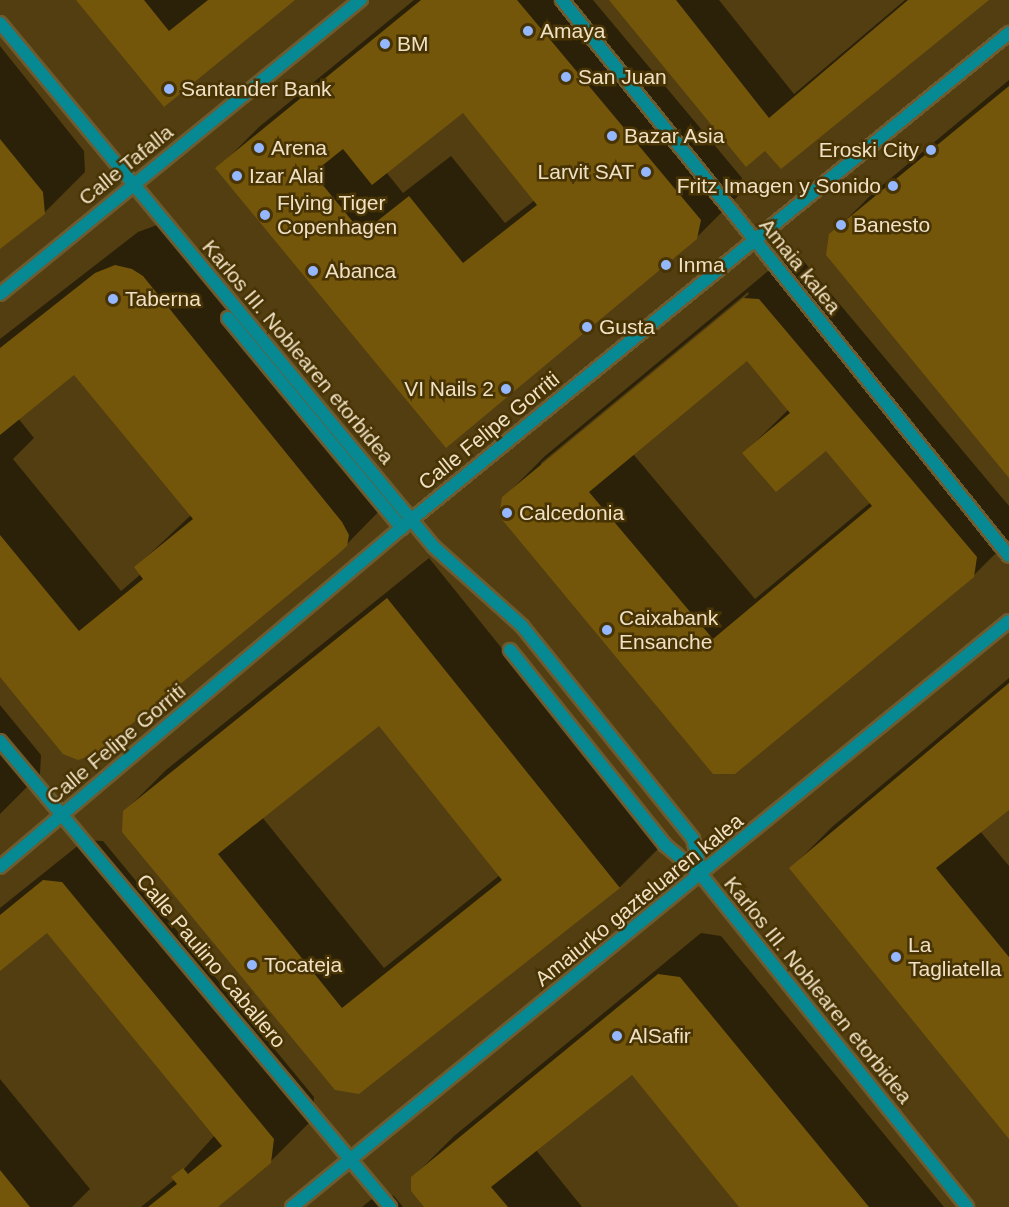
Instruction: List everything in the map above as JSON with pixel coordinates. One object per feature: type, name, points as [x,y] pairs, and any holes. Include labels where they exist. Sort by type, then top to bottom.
[{"type":"street","name":"Calle Tafalla","points":[[0,294],[361,0]]},
{"type":"street","name":"Amaia kalea","points":[[562,0],[754,242],[1009,556]]},
{"type":"street","name":"Karlos III. Noblearen etorbidea","points":[[0,23],[434,547],[522,626],[693,839],[702,876],[967,1207]]},
{"type":"street","name":"Calle Felipe Gorriti","points":[[0,867],[412,519],[1009,33]]},
{"type":"street","points":[[228,318],[402,528]]},
{"type":"street","name":"Amaiurko gazteluaren kalea","points":[[292,1207],[702,876],[1009,621]]},
{"type":"street","points":[[510,650],[665,845],[702,876]]},
{"type":"street","name":"Calle Paulino Caballero","points":[[0,741],[63,813],[390,1207]]},
{"type":"building","points":[[76,0],[144,0],[169,31],[208,0],[295,0],[164,107]]},
{"type":"building","points":[[421,0],[517,0],[701,220],[697,239],[446,448],[215,168]],"holes":[[[463,113],[537,205],[463,263],[409,196],[362,233],[313,173],[343,149],[372,185]]]},
{"type":"building","points":[[609,0],[676,0],[769,118],[908,0],[989,0],[781,169],[765,151],[746,167]]},
{"type":"building","points":[[1009,86],[1009,478],[826,255],[829,234]]},
{"type":"building","points":[[0,139],[43,192],[45,214],[0,249]]},
{"type":"building","points":[[115,265],[132,269],[143,276],[342,522],[349,535],[347,546],[337,555],[94,755],[78,760],[63,754],[0,677],[0,535],[79,631],[143,579],[134,567],[193,519],[74,375],[0,435],[0,348],[95,273]]},
{"type":"building","points":[[743,298],[759,299],[977,557],[974,577],[735,774],[713,774],[499,516],[502,497]],"holes":[[[747,361],[790,413],[742,453],[776,492],[826,451],[872,506],[713,639],[589,492]]]},
{"type":"building","points":[[387,598],[620,888],[359,1094],[335,1090],[122,832],[123,811]],"holes":[[[379,726],[502,880],[342,1008],[218,854]]]},
{"type":"building","points":[[1009,683],[1009,810],[936,868],[1009,957],[1009,1139],[789,868]]},
{"type":"building","points":[[43,880],[62,882],[274,1139],[271,1163],[218,1207],[148,1207],[177,1184],[171,1177],[183,1168],[188,1174],[222,1146],[47,933],[0,971],[0,915]]},
{"type":"building","points":[[658,974],[680,977],[869,1207],[739,1207],[632,1075],[491,1187],[508,1207],[424,1207],[411,1191],[411,1177]]},
{"type":"building","points":[[0,1170],[30,1207],[0,1207]]},
{"type":"place","name":"Amaya","points":[[528,31]]},
{"type":"place","name":"BM","points":[[385,44]]},
{"type":"place","name":"San Juan","points":[[566,77]]},
{"type":"place","name":"Santander Bank","points":[[169,89]]},
{"type":"place","name":"Bazar Asia","points":[[612,136]]},
{"type":"place","name":"Arena","points":[[259,148]]},
{"type":"place","name":"Eroski City","points":[[931,150]]},
{"type":"place","name":"Larvit SAT","points":[[646,172]]},
{"type":"place","name":"Izar Alai","points":[[237,176]]},
{"type":"place","name":"Fritz Imagen y Sonido","points":[[893,186]]},
{"type":"place","name":"Flying Tiger Copenhagen","points":[[265,215]]},
{"type":"place","name":"Banesto","points":[[841,225]]},
{"type":"place","name":"Inma","points":[[666,265]]},
{"type":"place","name":"Abanca","points":[[313,271]]},
{"type":"place","name":"Taberna","points":[[113,299]]},
{"type":"place","name":"Gusta","points":[[587,327]]},
{"type":"place","name":"VI Nails 2","points":[[506,389]]},
{"type":"place","name":"Calcedonia","points":[[507,513]]},
{"type":"place","name":"Caixabank Ensanche","points":[[607,630]]},
{"type":"place","name":"La Tagliatella","points":[[896,957]]},
{"type":"place","name":"Tocateja","points":[[252,965]]},
{"type":"place","name":"AlSafir","points":[[617,1036]]}]
